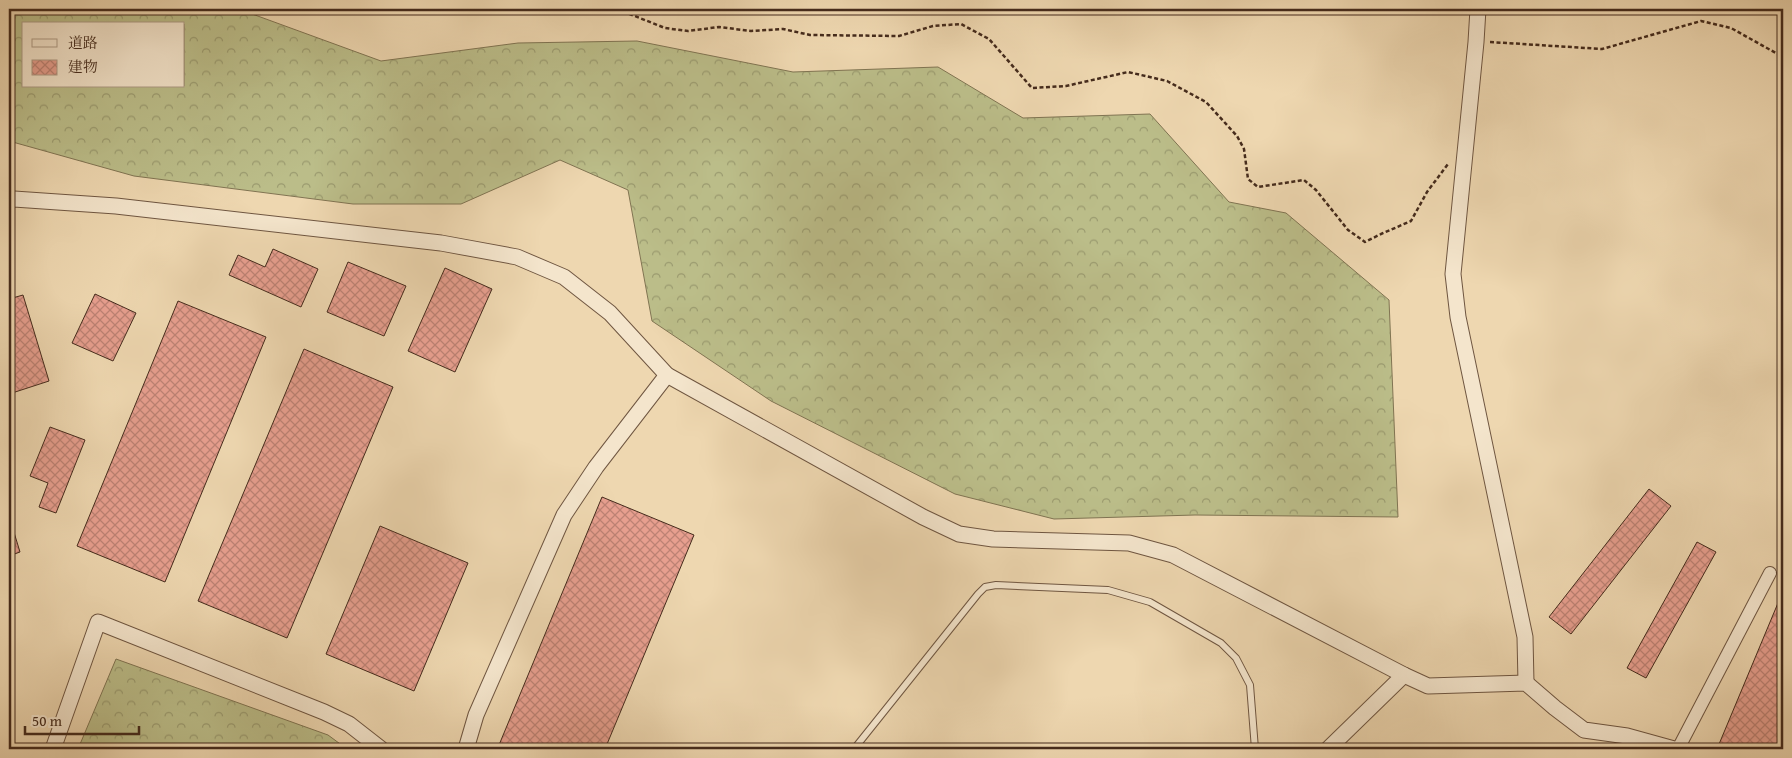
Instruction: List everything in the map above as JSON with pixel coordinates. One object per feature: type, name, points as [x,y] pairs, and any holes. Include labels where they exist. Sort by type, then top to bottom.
[{"type":"street","points":[[1478,9],[1453,274],[1457,309],[1526,637],[1526,683]]},
{"type":"street","points":[[9,200],[126,207],[441,243],[517,257],[564,278],[595,301],[610,313],[667,375],[923,517],[959,534],[993,539],[1129,543],[1173,556],[1428,686],[1526,683],[1584,730],[1628,736],[1674,749]]},
{"type":"street","points":[[466,749],[476,716],[564,515],[596,467],[667,375]]},
{"type":"street","points":[[1678,749],[1770,573]]},
{"type":"street","points":[[53,749],[98,622],[324,712],[349,724],[381,749]]},
{"type":"street","points":[[1328,749],[1404,675]]},
{"type":"lane","points":[[854,749],[978,594],[985,587],[996,585],[1108,590],[1150,602],[1221,643],[1236,658],[1250,685],[1256,749]]},
{"type":"path","points":[[617,9],[665,28],[688,31],[719,27],[751,31],[783,29],[810,35],[899,36],[934,26],[961,24],[989,39],[1032,88],[1066,86],[1128,72],[1167,81],[1206,102],[1237,136],[1244,148],[1248,179],[1258,187],[1304,180],[1316,190],[1348,230],[1365,242],[1412,221],[1427,192],[1447,165],[1466,152]]},
{"type":"path","points":[[1476,42],[1602,49],[1701,21],[1731,28],[1752,42],[1783,58]]},
{"type":"green space","points":[[9,9],[242,9],[381,61],[518,43],[637,41],[793,72],[938,67],[1023,118],[1150,114],[1229,202],[1286,213],[1389,300],[1398,517],[1195,515],[1054,519],[955,494],[771,401],[652,321],[628,190],[560,160],[461,204],[353,204],[134,176],[9,141]]},
{"type":"green space","points":[[116,659],[328,735],[347,749],[78,749]]},
{"type":"building","points":[[273,249],[318,269],[301,307],[229,275],[238,255],[265,267]]},
{"type":"building","points":[[348,262],[406,286],[384,336],[327,312]]},
{"type":"building","points":[[445,268],[492,289],[455,372],[408,351]]},
{"type":"building","points":[[95,294],[136,313],[113,361],[72,343]]},
{"type":"building","points":[[23,295],[49,381],[9,394],[9,299]]},
{"type":"building","points":[[178,301],[266,337],[165,582],[77,546]]},
{"type":"building","points":[[304,349],[393,387],[287,638],[198,601]]},
{"type":"building","points":[[50,427],[85,440],[56,513],[39,507],[48,483],[30,476]]},
{"type":"building","points":[[1649,489],[1671,506],[1571,634],[1549,617]]},
{"type":"building","points":[[602,497],[694,535],[605,749],[509,749],[499,745]]},
{"type":"building","points":[[9,516],[20,552],[9,556]]},
{"type":"building","points":[[380,526],[468,563],[414,691],[326,654]]},
{"type":"building","points":[[1697,542],[1716,552],[1646,678],[1627,668]]},
{"type":"building","points":[[1783,591],[1783,749],[1717,749]]}]
